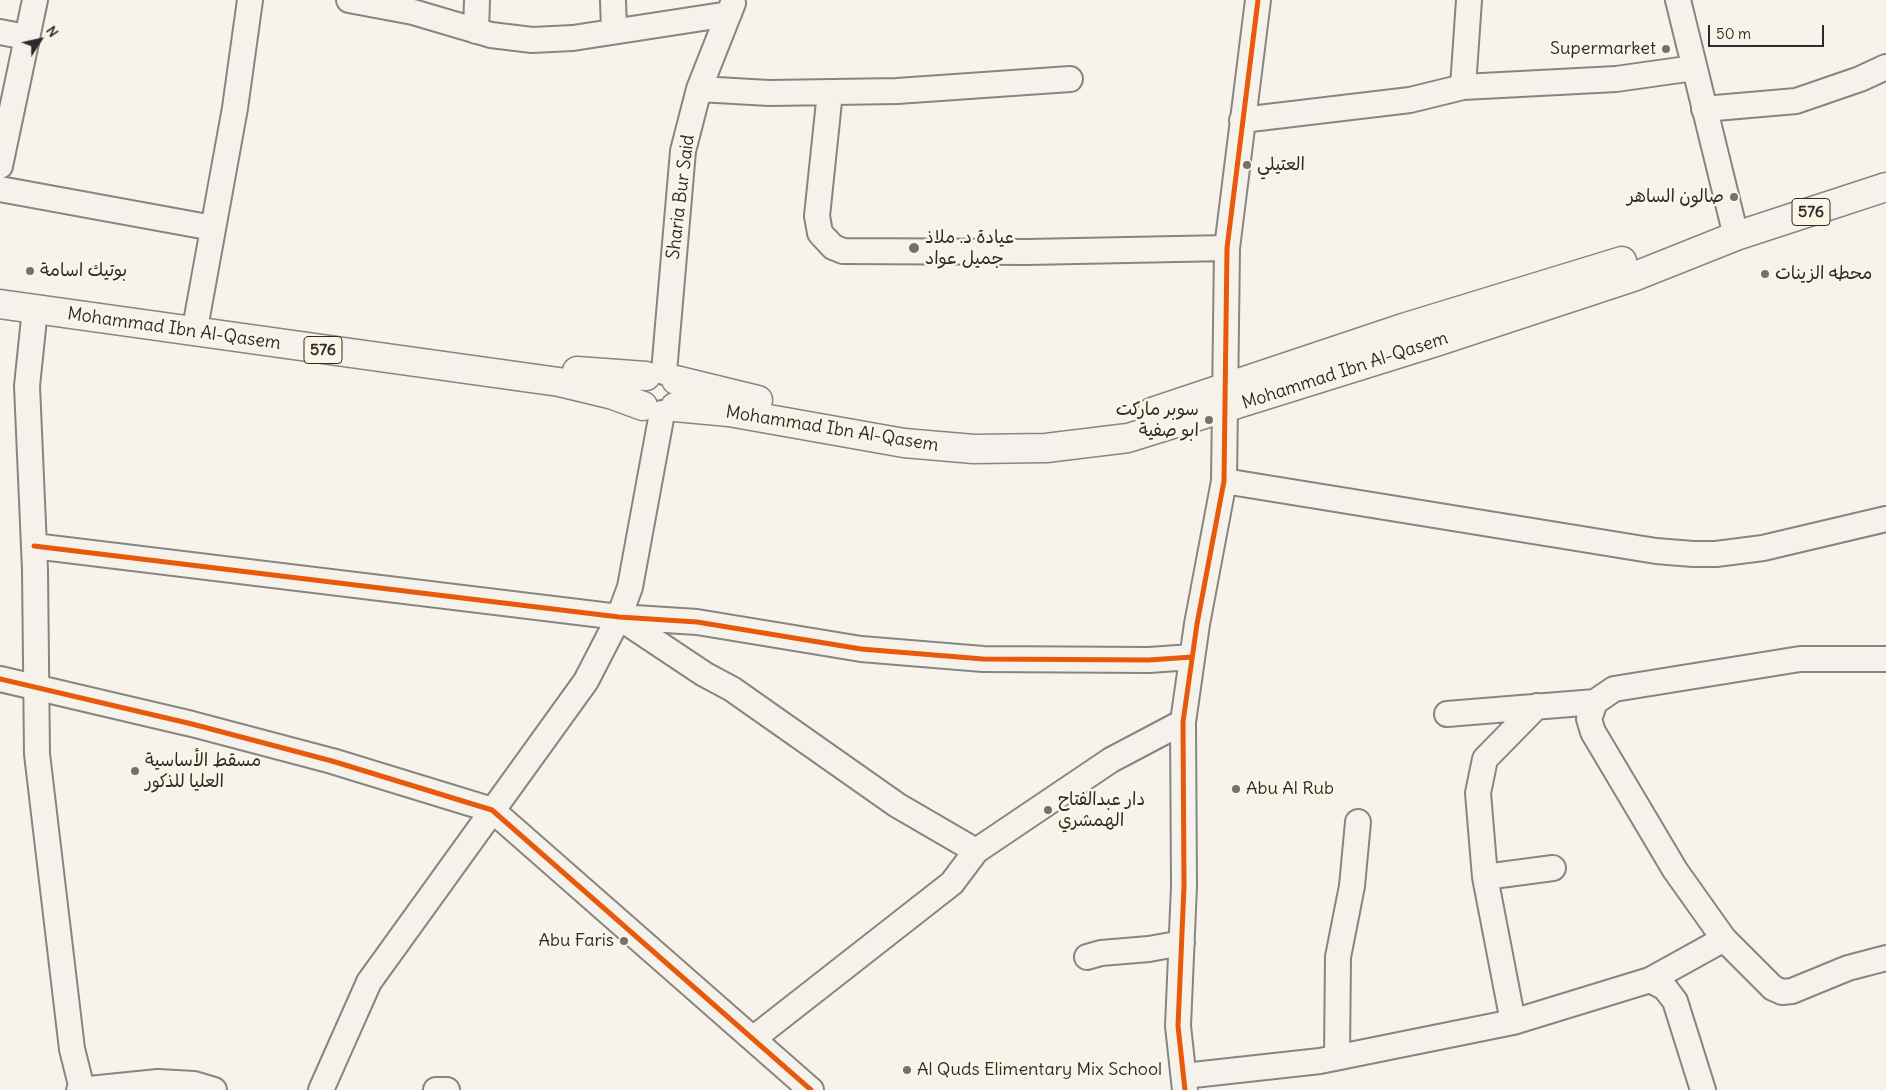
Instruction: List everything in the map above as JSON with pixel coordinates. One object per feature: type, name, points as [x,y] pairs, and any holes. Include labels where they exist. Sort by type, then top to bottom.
[{"type":"main road","name":"Mohammad Ibn Al-Qasem","points":[[0,304],[559,382],[660,409],[729,412],[904,443],[974,449],[1046,448],[1128,438],[1403,328],[1625,260],[1736,236],[1886,187]]},
{"type":"main road","name":"Mohammad Ibn Al-Qasem","points":[[0,289],[376,341],[583,372],[662,376],[744,398],[816,411],[948,430],[987,433],[1036,433],[1104,426],[1225,398]]},
{"type":"main road","points":[[662,376],[680,393],[660,409],[638,394],[641,381],[662,376]]},
{"type":"street","points":[[0,166],[4,127],[35,0]]},
{"type":"street","points":[[197,317],[235,108],[250,0]]},
{"type":"street","points":[[348,0],[412,12],[476,31],[532,40],[573,38],[732,7]]},
{"type":"street","points":[[476,31],[477,0]]},
{"type":"street","points":[[613,0],[614,31]]},
{"type":"street","points":[[1258,0],[1227,248],[1224,482],[1192,657],[1183,722],[1184,886],[1178,1026],[1184,1083],[1337,1057],[1514,1022],[1650,980],[1724,939]]},
{"type":"street","points":[[1463,87],[1469,0]]},
{"type":"street","points":[[1678,0],[1736,236]]},
{"type":"street","name":"Sharia Bur Said","points":[[662,376],[683,151],[699,89],[732,7]]},
{"type":"street","points":[[0,32],[26,37]]},
{"type":"street","points":[[1704,109],[1796,101],[1860,79],[1886,67]]},
{"type":"street","points":[[1242,120],[1410,100],[1463,87],[1616,78],[1694,68]]},
{"type":"street","points":[[699,89],[769,93],[897,91],[1070,79]]},
{"type":"street","points":[[830,92],[817,216],[820,233],[833,247],[843,251],[1027,252],[1227,248]]},
{"type":"street","points":[[0,189],[213,228]]},
{"type":"street","points":[[35,309],[26,386],[34,546],[36,754],[56,930],[72,1049],[80,1090],[158,1082],[194,1084],[214,1090]]},
{"type":"street","points":[[321,1090],[369,982],[586,681],[619,617],[630,587],[660,409]]},
{"type":"street","points":[[1224,482],[1663,552],[1693,554],[1724,553],[1763,548],[1886,520]]},
{"type":"street","points":[[34,546],[619,617],[697,622],[861,649],[984,659],[1139,660],[1192,657]]},
{"type":"street","points":[[619,617],[704,674],[732,689],[897,805],[976,851]]},
{"type":"street","points":[[1447,714],[1595,702],[1614,689],[1800,659],[1886,659]]},
{"type":"street","points":[[0,679],[192,724],[332,761],[492,810],[655,956],[754,1038],[811,1090]]},
{"type":"street","points":[[1595,702],[1589,719],[1593,732],[1676,870],[1724,939],[1773,988],[1782,992],[1792,991],[1848,968],[1886,958]]},
{"type":"street","points":[[1514,1022],[1485,878],[1478,793],[1485,759],[1537,706]]},
{"type":"street","points":[[754,1038],[952,883],[976,851],[1111,760],[1183,722]]},
{"type":"street","points":[[1337,1057],[1338,957],[1352,886],[1358,822]]},
{"type":"street","points":[[1485,878],[1553,868]]},
{"type":"street","points":[[1087,957],[1101,953],[1149,949],[1182,943]]},
{"type":"street","points":[[1650,980],[1666,988],[1675,1001],[1703,1090]]},
{"type":"street","points":[[436,1090],[447,1090]]},
{"type":"cycle path","points":[[1185,1090],[1178,1026],[1184,886],[1183,722],[1197,624],[1224,481],[1227,248],[1258,0]]},
{"type":"cycle path","points":[[34,546],[619,617],[697,622],[861,649],[983,659],[1149,660],[1192,657]]},
{"type":"cycle path","points":[[0,679],[192,724],[332,761],[492,810],[811,1090]]},
{"type":"place","name":"Supermarket","points":[[1666,49]]},
{"type":"place","name":"العتيلي","points":[[1247,165]]},
{"type":"place","name":"صالون الساهر","points":[[1734,197]]},
{"type":"place","name":"عيادة د. ملاذ جميل عواد","points":[[914,248]]},
{"type":"place","name":"بوتيك اسامة","points":[[30,271]]},
{"type":"place","name":"محطه الزينات","points":[[1765,274]]},
{"type":"place","name":"سوبر ماركت ابو صفية","points":[[1209,420]]},
{"type":"place","name":"مسقط الأساسية العليا للذكور","points":[[135,771]]},
{"type":"place","name":"Abu Al Rub","points":[[1236,789]]},
{"type":"place","name":"دار عبدالفتاح الهمشري","points":[[1048,810]]},
{"type":"place","name":"Abu Faris","points":[[624,941]]},
{"type":"place","name":"Al Quds Elimentary Mix School","points":[[907,1070]]}]
